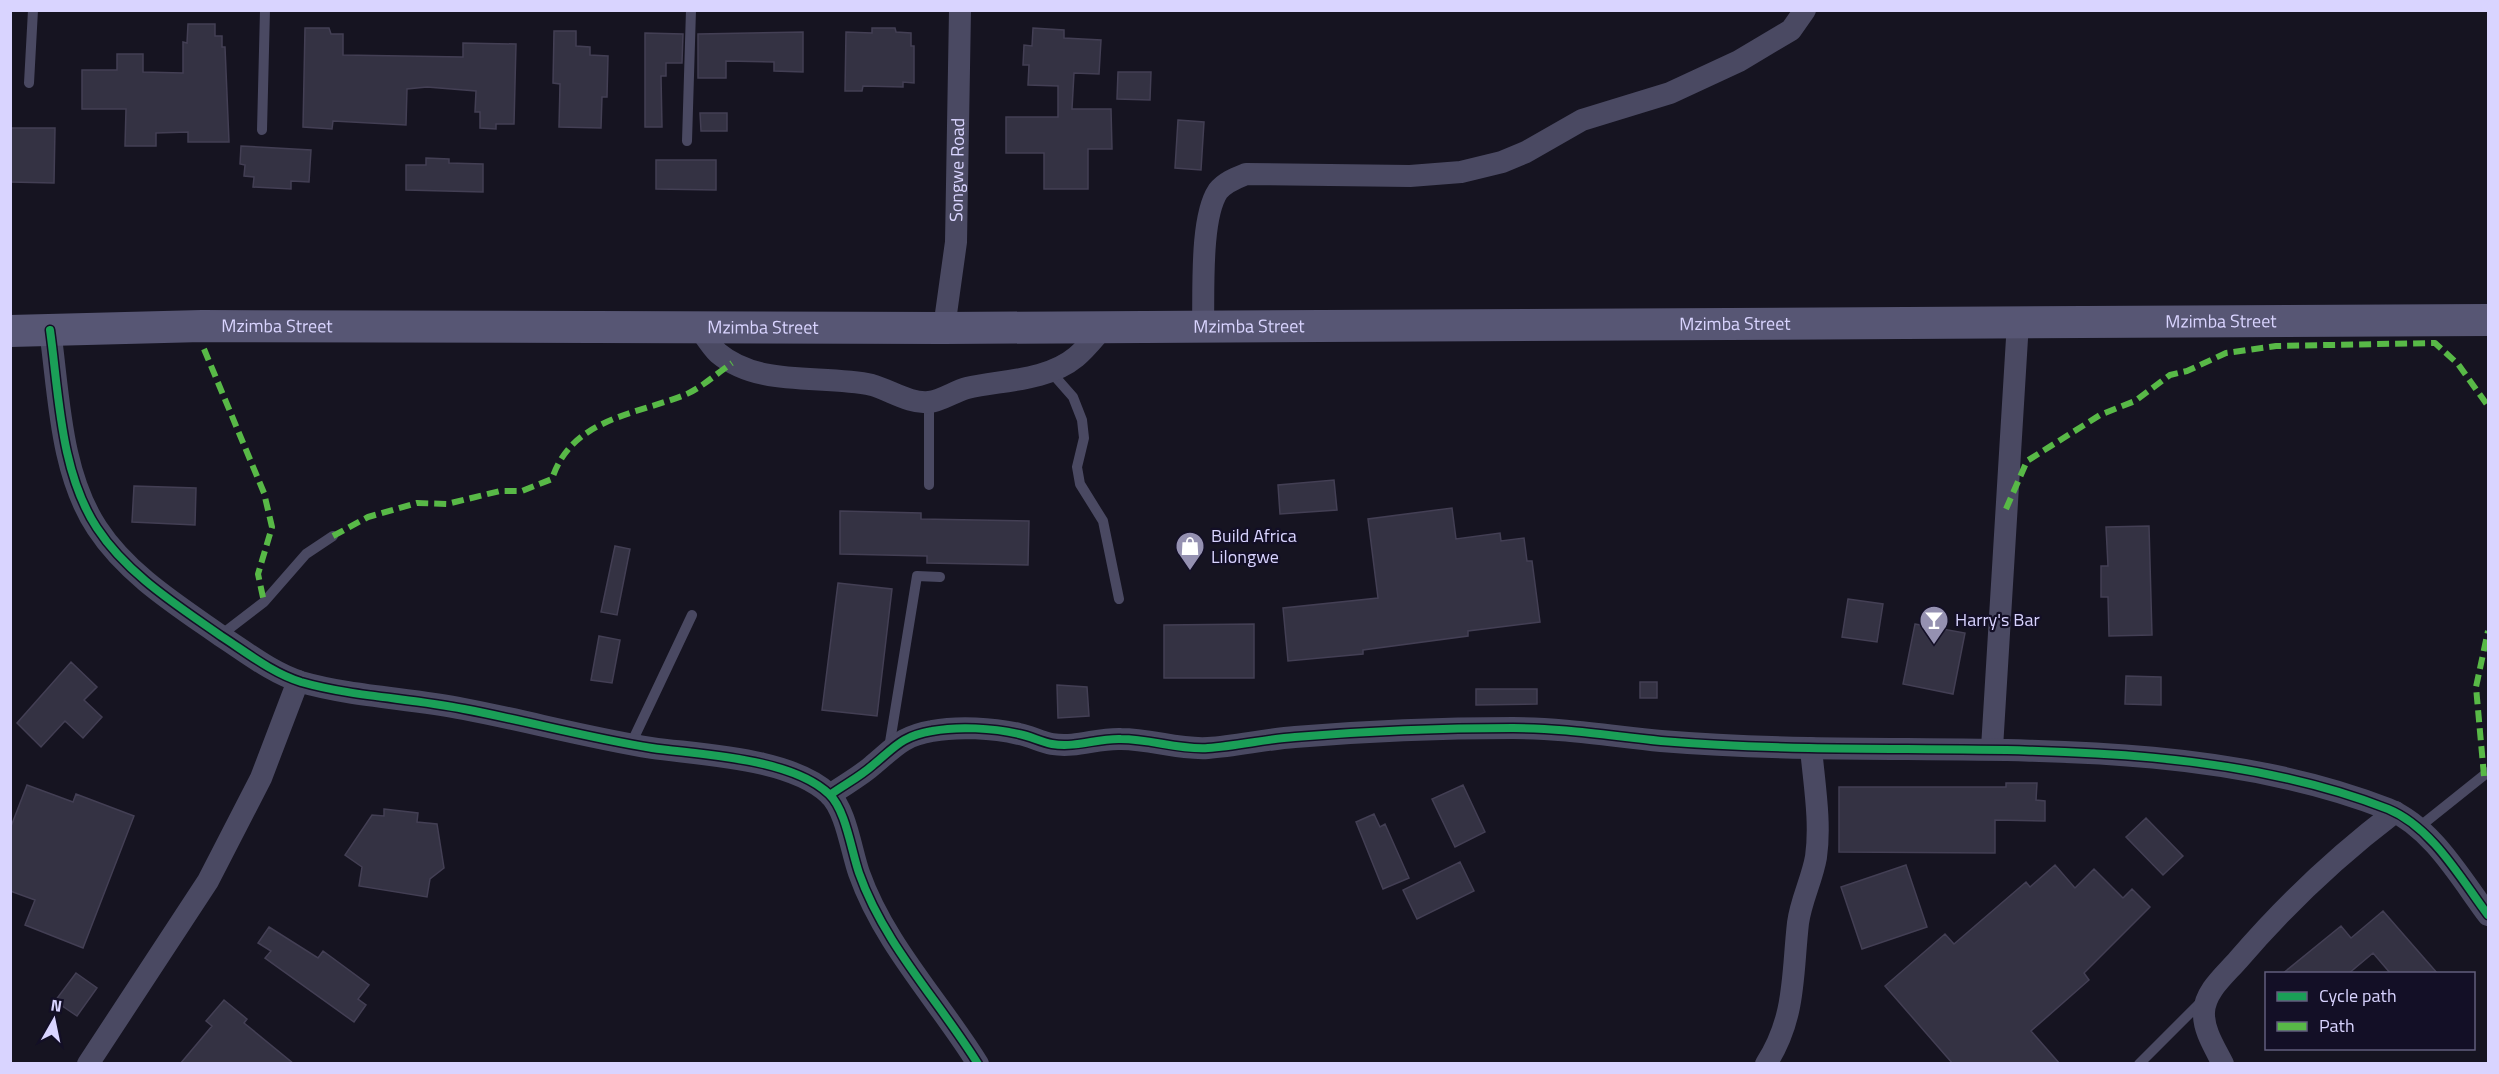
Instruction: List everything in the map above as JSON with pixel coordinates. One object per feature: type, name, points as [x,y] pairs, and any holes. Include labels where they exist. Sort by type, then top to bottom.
[{"type":"main road","name":"Mzimba Street","points":[[10,331],[202,326],[1485,327],[2488,320]]},
{"type":"street","name":"Songwe Road","points":[[944,328],[956,242],[960,10]]},
{"type":"street","points":[[1203,326],[1207,220],[1220,189],[1231,180],[1246,174],[1410,176],[1461,172],[1502,162],[1526,152],[1581,120],[1670,93],[1739,61],[1791,30],[1805,10]]},
{"type":"street","points":[[1992,748],[2018,322]]},
{"type":"street","points":[[699,328],[716,351],[732,363],[760,374],[782,378],[830,378],[874,386],[913,400],[929,402],[960,390],[1051,372],[1076,357],[1104,327]]},
{"type":"street","points":[[50,330],[68,451],[78,489],[97,528],[129,564],[165,597],[256,660],[298,681],[340,690],[464,709],[631,744],[774,766],[805,777],[830,795],[843,816],[862,880],[899,951],[978,1064]]},
{"type":"street","points":[[88,1064],[208,880],[261,778],[298,681]]},
{"type":"street","points":[[830,795],[873,765],[890,748],[908,737],[936,730],[995,730],[1022,734],[1047,743],[1074,746],[1114,738],[1145,739],[1177,746],[1205,748],[1289,737],[1368,732],[1515,728],[1576,730],[1701,744],[1811,748],[1992,748],[2237,768],[2278,776],[2395,812],[2418,828],[2438,848],[2488,915]]},
{"type":"street","points":[[1766,1064],[1779,1043],[1791,1007],[1798,923],[1816,856],[1818,840],[1811,748]]},
{"type":"street","points":[[2223,1064],[2208,1035],[2204,1013],[2208,995],[2278,913],[2340,854],[2395,812]]},
{"type":"lane","points":[[29,83],[33,10]]},
{"type":"lane","points":[[262,130],[265,10]]},
{"type":"lane","points":[[687,141],[691,10]]},
{"type":"lane","points":[[1051,372],[1073,398],[1082,420],[1084,438],[1077,467],[1080,484],[1103,521],[1119,599]]},
{"type":"lane","points":[[929,402],[929,485]]},
{"type":"lane","points":[[220,635],[264,603],[306,554],[333,536]]},
{"type":"lane","points":[[890,748],[917,576],[940,577]]},
{"type":"lane","points":[[631,744],[692,615]]},
{"type":"lane","points":[[2418,828],[2488,772]]},
{"type":"lane","points":[[2139,1064],[2208,995]]},
{"type":"building","points":[[188,24],[215,24],[215,36],[222,36],[222,47],[225,47],[229,142],[188,142],[188,132],[156,133],[156,146],[125,146],[126,109],[82,109],[82,70],[117,70],[117,54],[143,54],[143,72],[183,73],[183,42],[187,43]]},
{"type":"building","points":[[305,28],[329,28],[331,34],[343,34],[343,55],[463,57],[463,43],[516,44],[514,124],[496,124],[496,129],[480,128],[480,112],[475,112],[476,91],[427,87],[407,89],[406,125],[333,121],[332,129],[303,127]]},
{"type":"building","points":[[872,28],[895,28],[896,32],[911,33],[911,46],[914,46],[914,83],[903,82],[903,87],[863,86],[862,91],[845,91],[846,32],[872,33]]},
{"type":"building","points":[[1033,28],[1064,30],[1064,38],[1101,40],[1099,74],[1074,73],[1072,109],[1111,109],[1112,149],[1088,149],[1088,189],[1044,189],[1044,153],[1006,153],[1006,117],[1058,117],[1058,86],[1028,85],[1029,65],[1023,65],[1024,45],[1032,46]]},
{"type":"building","points":[[554,31],[576,31],[576,46],[590,47],[590,55],[608,56],[607,97],[602,97],[601,128],[559,127],[560,84],[553,83]]},
{"type":"building","points":[[803,32],[803,72],[774,71],[774,62],[726,61],[726,78],[698,78],[698,34]]},
{"type":"building","points":[[645,33],[683,34],[682,63],[666,63],[666,76],[661,76],[662,127],[645,127]]},
{"type":"building","points":[[1118,72],[1151,72],[1150,100],[1117,99]]},
{"type":"building","points":[[700,113],[727,113],[727,131],[701,131]]},
{"type":"building","points":[[1178,120],[1204,122],[1201,170],[1175,168]]},
{"type":"building","points":[[10,128],[55,128],[54,183],[10,182]]},
{"type":"building","points":[[241,146],[311,150],[309,182],[291,181],[291,189],[253,187],[254,177],[244,176],[245,165],[240,164]]},
{"type":"building","points":[[426,158],[449,159],[449,163],[483,164],[483,192],[406,190],[406,165],[426,165]]},
{"type":"building","points":[[656,160],[716,160],[716,190],[656,189]]},
{"type":"building","points":[[1334,480],[1337,510],[1280,514],[1278,485]]},
{"type":"building","points":[[134,486],[196,488],[195,525],[132,522]]},
{"type":"building","points":[[1452,508],[1456,539],[1500,533],[1501,541],[1524,538],[1527,561],[1532,561],[1540,622],[1468,631],[1468,636],[1363,650],[1363,654],[1288,661],[1283,608],[1378,598],[1368,519]]},
{"type":"building","points":[[840,511],[921,513],[921,519],[1029,521],[1028,565],[927,563],[927,556],[840,554]]},
{"type":"building","points":[[2149,526],[2152,635],[2109,636],[2108,597],[2101,597],[2101,566],[2108,566],[2106,527]]},
{"type":"building","points":[[615,546],[630,549],[617,615],[601,612]]},
{"type":"building","points":[[838,583],[892,589],[877,716],[822,710]]},
{"type":"building","points":[[1848,599],[1883,604],[1877,642],[1842,637]]},
{"type":"building","points":[[1254,624],[1254,678],[1164,678],[1164,625]]},
{"type":"building","points":[[1915,624],[1965,633],[1953,694],[1903,684]]},
{"type":"building","points":[[599,636],[620,640],[612,683],[591,680]]},
{"type":"building","points":[[71,662],[97,687],[84,700],[102,717],[83,738],[65,721],[41,747],[17,723]]},
{"type":"building","points":[[2126,676],[2161,677],[2161,705],[2125,704]]},
{"type":"building","points":[[1640,682],[1657,682],[1657,698],[1640,698]]},
{"type":"building","points":[[1057,685],[1087,687],[1089,716],[1058,718]]},
{"type":"building","points":[[1476,689],[1537,689],[1537,704],[1476,705]]},
{"type":"building","points":[[2006,783],[2037,783],[2036,800],[2045,801],[2045,821],[1995,820],[1995,853],[1839,852],[1839,787],[2006,787]]},
{"type":"building","points":[[27,785],[73,802],[76,794],[134,816],[83,948],[25,925],[35,900],[10,891],[10,829]]},
{"type":"building","points":[[1463,785],[1485,832],[1455,847],[1432,799]]},
{"type":"building","points":[[384,809],[418,813],[417,822],[437,824],[444,868],[430,879],[427,897],[359,886],[362,867],[345,855],[372,815],[384,816]]},
{"type":"building","points":[[1374,814],[1380,827],[1385,824],[1409,878],[1383,889],[1356,822]]},
{"type":"building","points":[[2146,818],[2183,856],[2163,875],[2126,837]]},
{"type":"building","points":[[1460,862],[1474,891],[1417,919],[1403,890]]},
{"type":"building","points":[[1906,865],[1927,927],[1862,949],[1841,887]]},
{"type":"building","points":[[2055,865],[2075,888],[2094,869],[2123,898],[2132,889],[2150,907],[2084,973],[2089,980],[2031,1031],[2060,1064],[1953,1064],[1885,986],[1945,934],[1954,944],[2026,882],[2030,887]]},
{"type":"building","points":[[2383,911],[2436,972],[2389,972],[2373,953],[2350,972],[2284,972],[2341,926],[2351,938]]},
{"type":"building","points":[[269,927],[318,958],[323,951],[369,985],[358,999],[366,1005],[354,1022],[265,958],[271,951],[258,943]]},
{"type":"building","points":[[76,973],[97,988],[77,1016],[55,1001]]},
{"type":"building","points":[[224,1000],[247,1019],[244,1023],[294,1064],[180,1064],[212,1026],[206,1021]]},
{"type":"marked path","points":[[2006,509],[2027,461],[2100,415],[2135,401],[2170,375],[2187,371],[2226,353],[2276,346],[2435,343],[2458,364],[2488,406]]},
{"type":"marked path","points":[[204,349],[264,493],[272,527],[258,574],[264,602]]},
{"type":"marked path","points":[[333,536],[368,517],[417,503],[447,504],[500,491],[522,491],[552,479],[561,459],[573,444],[588,432],[605,422],[688,393],[732,363]]},
{"type":"marked path","points":[[2484,776],[2476,687],[2488,631]]},
{"type":"cycle path","points":[[50,330],[63,432],[75,482],[85,506],[109,545],[154,588],[260,662],[301,682],[341,691],[464,709],[628,744],[745,760],[769,765],[813,782],[829,794],[840,810],[859,873],[870,899],[897,948],[978,1064]]},
{"type":"cycle path","points":[[830,795],[863,773],[906,739],[942,729],[998,730],[1061,745],[1121,739],[1197,748],[1349,733],[1513,728],[1550,729],[1735,746],[2102,754],[2176,760],[2249,771],[2320,786],[2388,809],[2404,817],[2432,841],[2488,915]]},
{"type":"place","name":"Build Africa Lilongwe","points":[[1190,572]]},
{"type":"place","name":"Harry's Bar","points":[[1934,646]]}]
